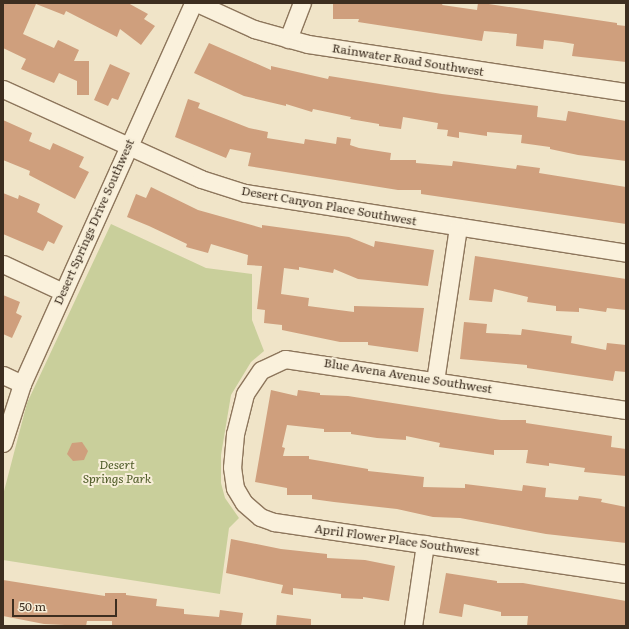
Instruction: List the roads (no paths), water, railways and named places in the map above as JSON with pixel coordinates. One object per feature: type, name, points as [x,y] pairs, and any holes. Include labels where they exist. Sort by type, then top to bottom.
[{"type":"street","name":"Desert Springs Drive Southwest","points":[[3,443],[22,384],[193,3]]},
{"type":"street","name":"Rainwater Road Southwest","points":[[197,3],[254,29],[308,44],[626,92]]},
{"type":"street","points":[[288,39],[302,3]]},
{"type":"street","name":"Desert Canyon Place Southwest","points":[[3,89],[201,179],[245,193],[458,228],[626,253]]},
{"type":"street","points":[[435,381],[458,228]]},
{"type":"street","points":[[3,264],[63,292]]},
{"type":"street","name":"Blue Avena Avenue Southwest","points":[[235,434],[245,394],[252,381],[261,370],[285,359],[626,410]]},
{"type":"street","points":[[3,375],[22,384]]},
{"type":"street","name":"April Flower Place Southwest","points":[[235,434],[232,467],[235,488],[244,503],[260,517],[274,522],[626,574]]},
{"type":"street","points":[[413,626],[425,544]]},
{"type":"park label","name":"Desert Springs Park","points":[[117,472]]}]
